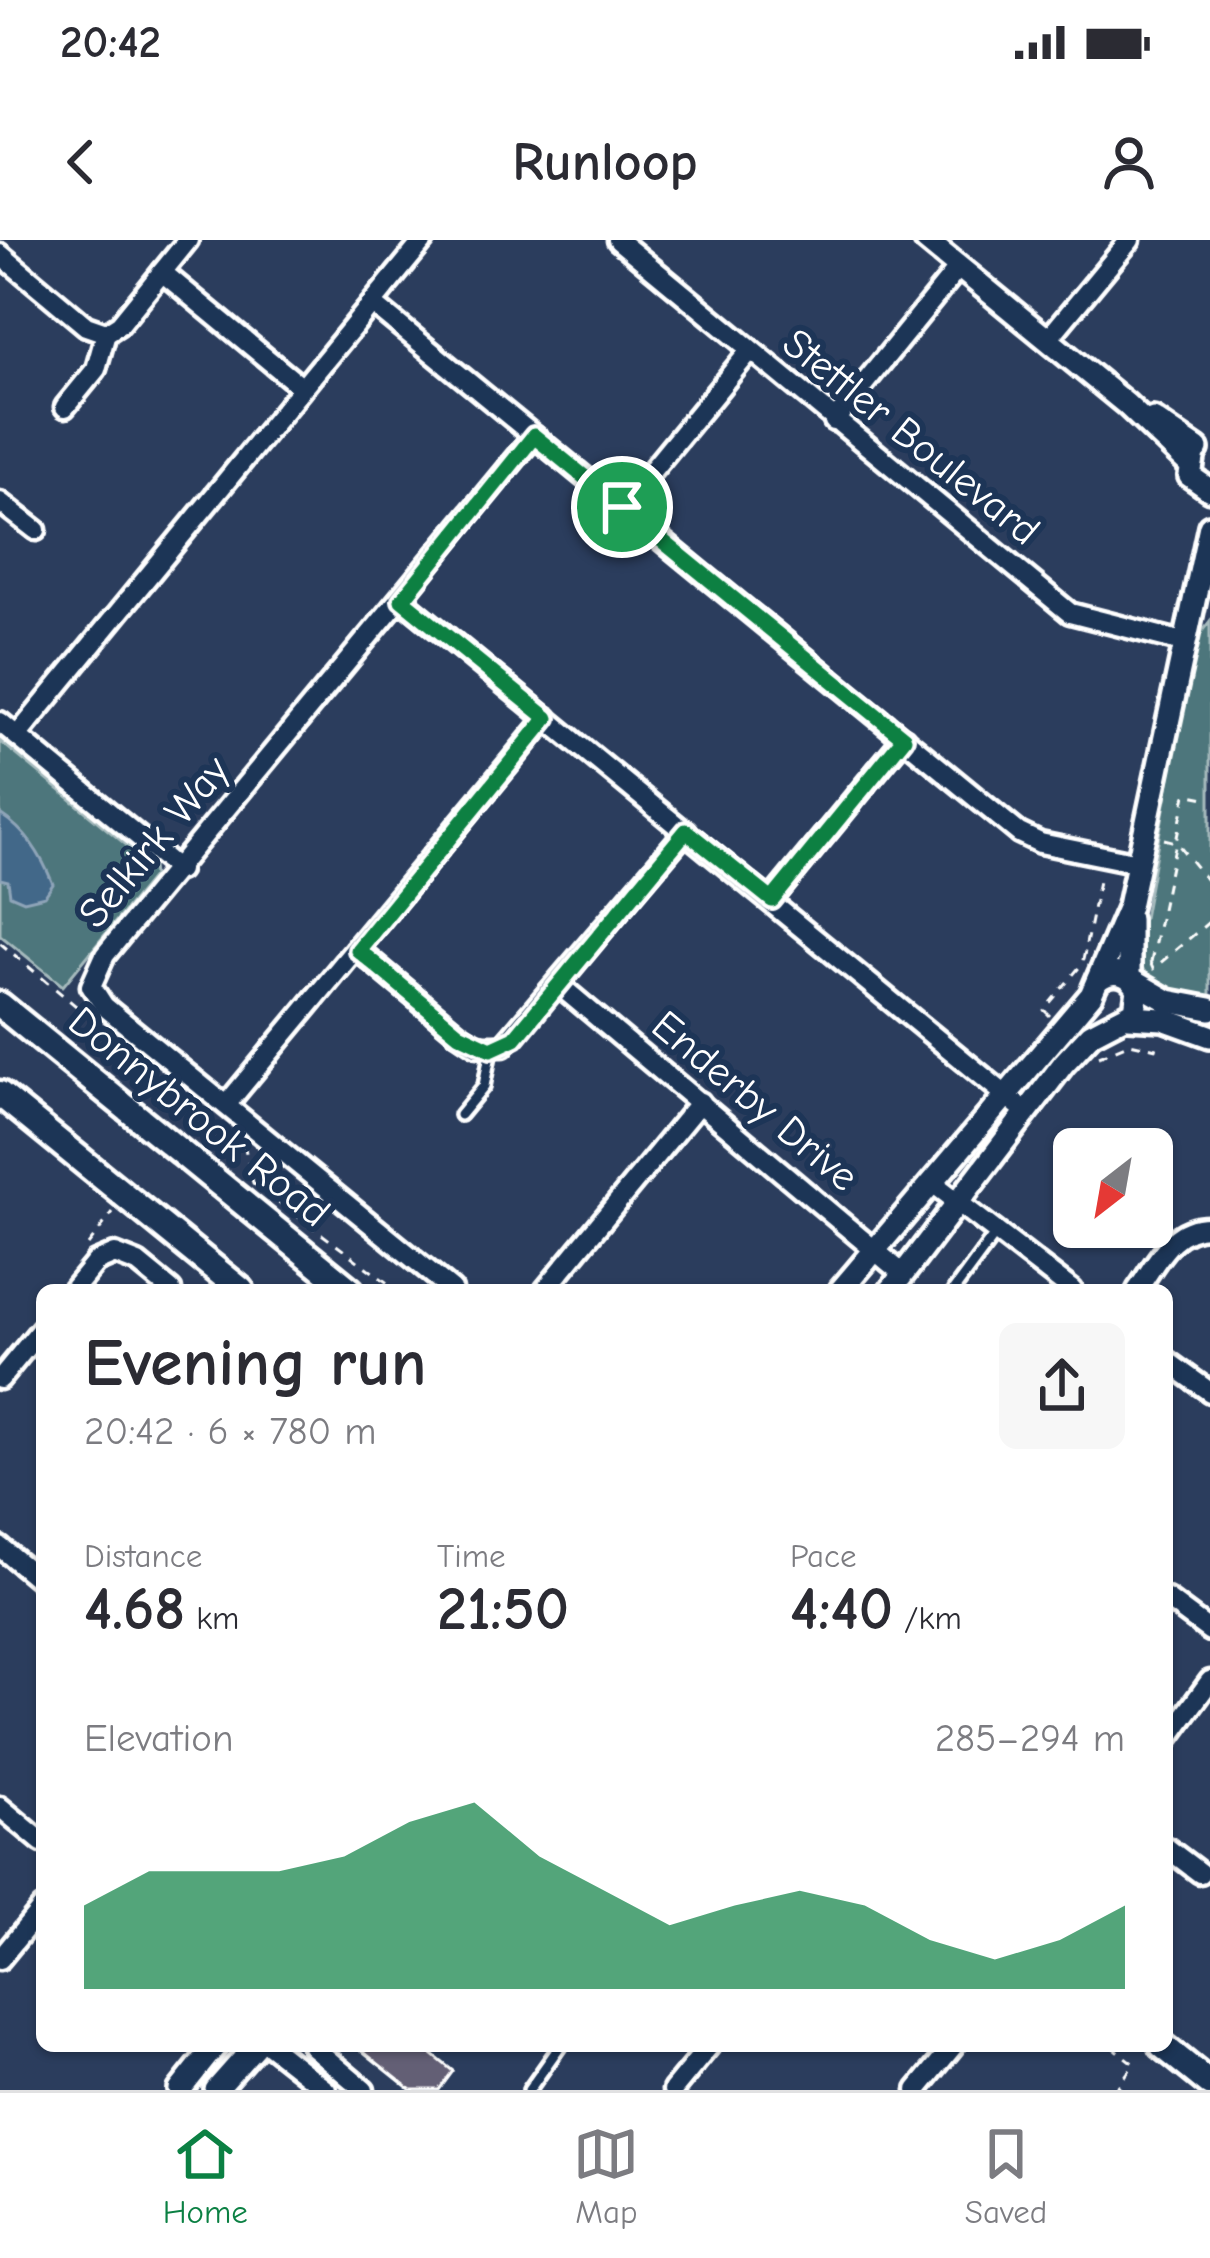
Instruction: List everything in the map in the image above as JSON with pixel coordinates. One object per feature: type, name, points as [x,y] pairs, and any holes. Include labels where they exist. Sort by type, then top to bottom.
[{"type":"main road","name":"Donnybrook Road","points":[[0,1005],[343,1284]]},
{"type":"main road","points":[[0,1094],[234,1284]]},
{"type":"main road","points":[[1170,2052],[1210,2084]]},
{"type":"street","points":[[65,407],[96,369],[106,333],[120,324],[188,240]]},
{"type":"street","points":[[17,736],[424,240]]},
{"type":"street","name":"Stettler Boulevard","points":[[618,240],[1070,614],[1183,642]]},
{"type":"street","points":[[846,1284],[1005,1093],[1073,1022],[1094,988],[1129,906],[1183,642],[1200,606],[1204,488],[1198,452],[1126,404],[926,240]]},
{"type":"street","points":[[1048,339],[1130,240]]},
{"type":"street","points":[[0,254],[86,326],[106,333]]},
{"type":"street","points":[[834,421],[959,267]]},
{"type":"street","points":[[162,272],[301,387]]},
{"type":"street","points":[[373,304],[1029,839],[1138,863]]},
{"type":"street","points":[[622,507],[749,352]]},
{"type":"street","name":"Selkirk Way","points":[[445,1284],[104,1006],[91,986],[105,955],[534,436]]},
{"type":"street","points":[[0,502],[36,530]]},
{"type":"street","points":[[1202,550],[1210,526]]},
{"type":"street","points":[[402,600],[1025,1111]]},
{"type":"street","points":[[226,1105],[547,718]]},
{"type":"street","points":[[0,722],[179,870]]},
{"type":"street","points":[[772,900],[904,738]]},
{"type":"street","points":[[358,950],[459,1034],[491,1049],[515,1038],[686,831]]},
{"type":"street","points":[[897,1282],[1082,1042],[1138,1005],[1132,979],[1129,906]]},
{"type":"street","points":[[1094,988],[1113,973],[1168,1001],[1210,1009]]},
{"type":"street","name":"Enderby Drive","points":[[559,985],[876,1250],[897,1282]]},
{"type":"street","points":[[1094,988],[1095,1010],[1121,1019],[1163,1018],[1210,1036]]},
{"type":"street","points":[[550,1284],[700,1102]]},
{"type":"street","points":[[933,1183],[1064,1284]]},
{"type":"street","points":[[1141,1284],[1178,1235],[1189,1227],[1210,1227]]},
{"type":"street","points":[[78,1284],[102,1257],[126,1256],[163,1284]]},
{"type":"street","points":[[0,1379],[36,1335]]},
{"type":"street","points":[[1173,1365],[1210,1393]]},
{"type":"street","points":[[0,1547],[36,1577]]},
{"type":"street","points":[[1173,1603],[1210,1631]]},
{"type":"street","points":[[1173,1732],[1210,1681]]},
{"type":"street","points":[[0,1808],[36,1837]]},
{"type":"street","points":[[1173,1853],[1200,1873]]},
{"type":"street","points":[[0,1959],[36,1915]]},
{"type":"street","points":[[180,2090],[210,2052]]},
{"type":"street","points":[[216,2090],[250,2052]]},
{"type":"street","points":[[278,2052],[326,2090]]},
{"type":"street","points":[[319,2052],[364,2090]]},
{"type":"street","points":[[673,2090],[704,2052]]},
{"type":"street","points":[[917,2090],[948,2052]]},
{"type":"lane","points":[[460,1115],[484,1086],[491,1049]]},
{"type":"lane","points":[[958,1284],[996,1233]]},
{"type":"lane","points":[[530,2090],[556,2052]]},
{"type":"path","points":[[1151,962],[1186,794],[1210,799]]},
{"type":"path","points":[[1144,835],[1176,842],[1210,884]]},
{"type":"path","points":[[0,943],[104,1029]]},
{"type":"path","points":[[230,1132],[244,1144],[253,1183],[389,1284]]},
{"type":"path","points":[[102,1257],[86,1244],[114,1210]]},
{"type":"path","points":[[1119,2052],[1134,2064],[1118,2086],[1123,2090]]},
{"type":"green space","points":[[1210,621],[1210,996],[1190,996],[1152,983],[1140,961],[1135,927],[1144,918],[1195,640]]},
{"type":"green space","points":[[0,741],[152,866],[153,876],[63,986],[0,935]]},
{"type":"water","points":[[0,814],[25,836],[43,863],[53,884],[45,896],[24,901],[10,895],[8,881],[0,879]]},
{"type":"building","points":[[364,2052],[429,2052],[453,2071],[439,2090],[411,2090]]},
{"type":"route","points":[[534,436],[622,507],[904,738],[772,900],[686,831],[515,1038],[491,1049],[477,1046],[358,950],[547,718],[402,600],[534,436]]}]
